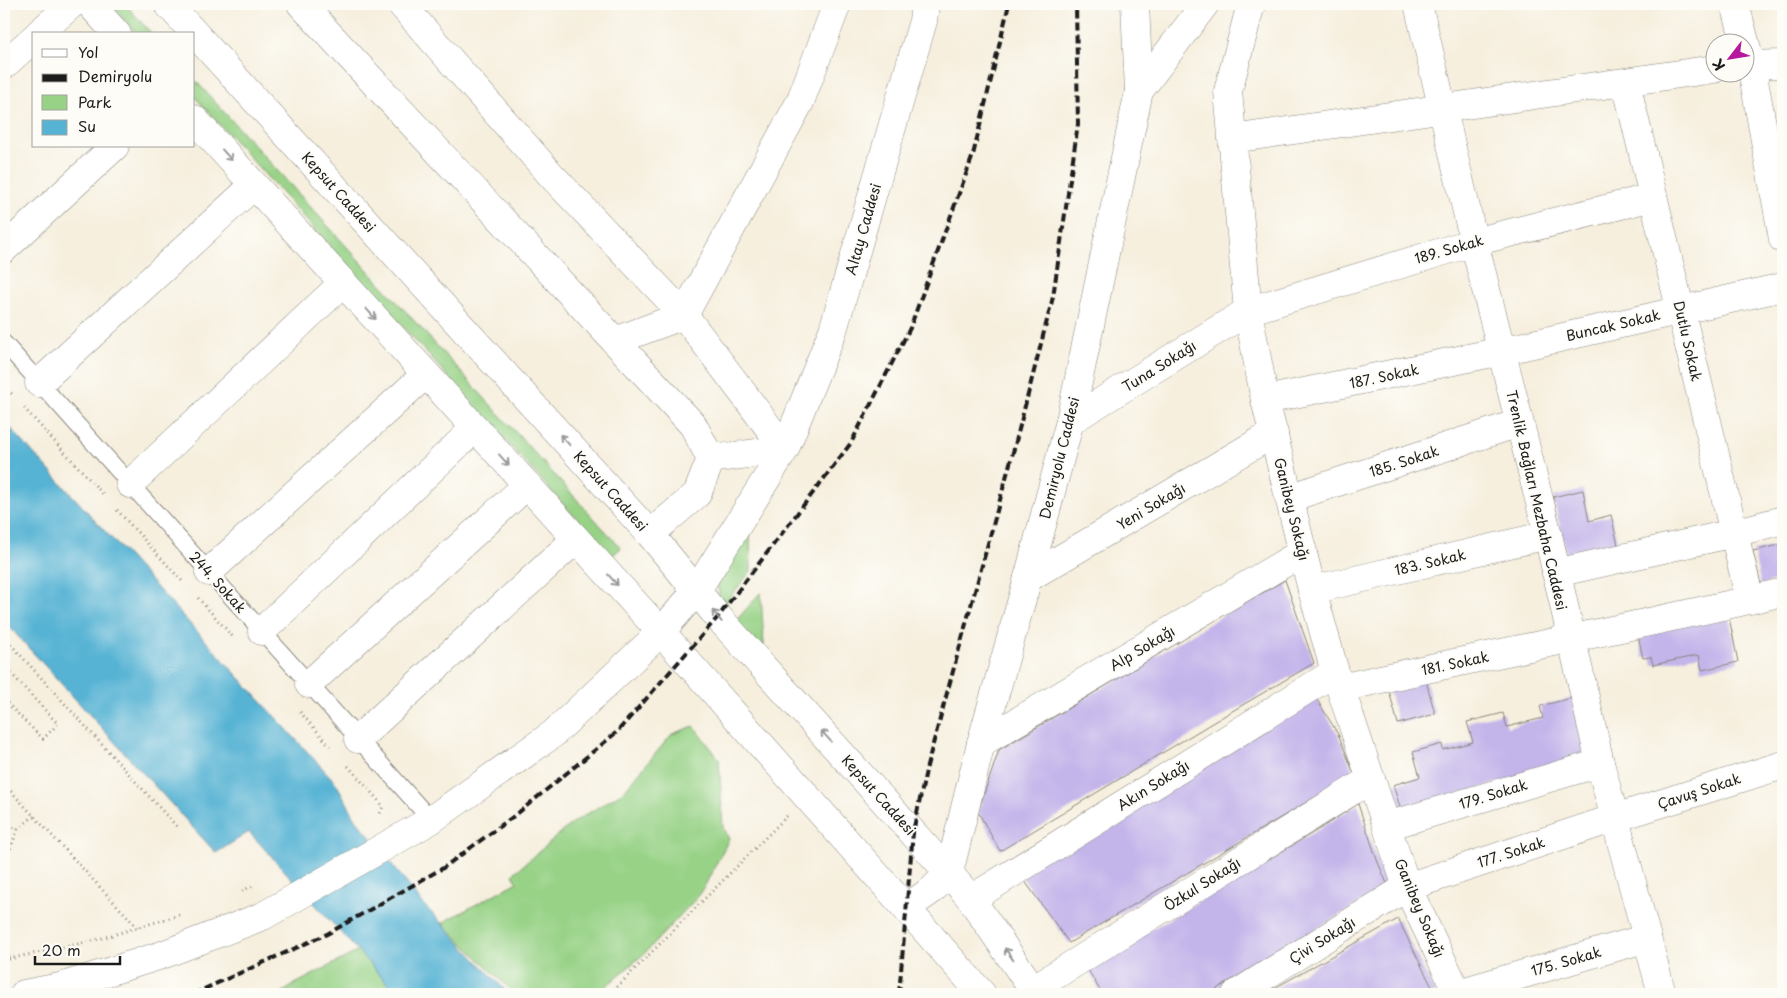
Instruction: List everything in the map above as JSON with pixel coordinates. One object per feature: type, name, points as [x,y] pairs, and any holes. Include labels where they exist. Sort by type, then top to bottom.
[{"type":"street","points":[[40,32],[72,4]]},
{"type":"street","points":[[90,4],[115,32]]},
{"type":"street","name":"Kepsut Caddesi","points":[[168,4],[193,32]]},
{"type":"street","points":[[301,4],[693,426],[711,459]]},
{"type":"street","points":[[401,4],[552,176],[684,315],[785,449],[711,459]]},
{"type":"street","points":[[615,340],[684,315],[800,102],[837,4]]},
{"type":"street","name":"Altay Caddesi","points":[[24,994],[60,987],[162,955],[263,916],[432,820],[553,734],[661,632],[696,590],[785,449],[833,330],[924,21],[925,4]]},
{"type":"street","points":[[1135,4],[1139,91]]},
{"type":"street","name":"Demiryolu Caddesi","points":[[906,908],[932,890],[948,872],[980,743],[1028,578],[1070,422],[1139,91],[1205,4]]},
{"type":"street","name":"Ganibey Sokağı","points":[[1251,4],[1228,91],[1248,311],[1265,400],[1312,590],[1338,680],[1407,887],[1457,994]]},
{"type":"street","name":"Trenlik Bağları Mezbaha Caddesi","points":[[1418,4],[1474,242],[1548,535],[1570,639],[1600,763],[1662,994]]},
{"type":"street","points":[[1735,4],[1741,32]]},
{"type":"street","name":"Kepsut Caddesi","points":[[195,34],[650,534],[718,618],[948,872],[971,899],[1034,991]]},
{"type":"street","points":[[4,65],[32,40]]},
{"type":"street","points":[[1754,64],[1783,64]]},
{"type":"street","points":[[1232,139],[1704,71]]},
{"type":"street","points":[[1752,82],[1783,239]]},
{"type":"street","name":"Dutlu Sokak","points":[[1626,83],[1750,600]]},
{"type":"street","points":[[195,120],[661,632],[982,994]]},
{"type":"street","points":[[4,249],[112,148]]},
{"type":"street","points":[[39,383],[254,185]]},
{"type":"street","name":"189. Sokak","points":[[1248,311],[1474,242],[1653,197]]},
{"type":"street","points":[[130,484],[343,283]]},
{"type":"street","name":"Buncak Sokak","points":[[1502,351],[1783,287]]},
{"type":"street","name":"Tuna Sokağı","points":[[1070,422],[1248,311]]},
{"type":"street","name":"187. Sokak","points":[[1265,400],[1502,351]]},
{"type":"street","points":[[195,583],[426,374]]},
{"type":"street","name":"185. Sokak","points":[[1290,498],[1519,423]]},
{"type":"street","points":[[250,636],[475,428]]},
{"type":"street","name":"Yeni Sokağı","points":[[1028,578],[1274,433]]},
{"type":"street","points":[[650,534],[697,494],[711,459]]},
{"type":"street","points":[[309,684],[527,485]]},
{"type":"street","points":[[1556,572],[1734,533],[1783,520]]},
{"type":"street","name":"183. Sokak","points":[[1312,590],[1548,535]]},
{"type":"street","points":[[358,738],[576,539]]},
{"type":"street","name":"Alp Sokağı","points":[[980,743],[1303,552]]},
{"type":"street","name":"181. Sokak","points":[[1338,680],[1433,667],[1783,592]]},
{"type":"street","name":"Akın Sokağı","points":[[971,899],[1338,680]]},
{"type":"street","name":"179. Sokak","points":[[1387,826],[1600,763]]},
{"type":"street","name":"Çavuş Sokak","points":[[1616,818],[1783,765]]},
{"type":"street","name":"Özkul Sokağı","points":[[1034,991],[1370,779]]},
{"type":"street","name":"177. Sokak","points":[[1407,887],[1616,818]]},
{"type":"street","name":"Çivi Sokağı","points":[[1236,994],[1407,887]]},
{"type":"street","name":"175. Sokak","points":[[1457,994],[1647,938]]},
{"type":"lane","name":"244. Sokak","points":[[4,343],[130,484],[195,583],[250,636],[309,684],[432,820]]},
{"type":"path","points":[[4,386],[17,400]]},
{"type":"path","points":[[23,406],[106,498]]},
{"type":"path","points":[[113,505],[250,636]]},
{"type":"path","points":[[4,637],[178,827]]},
{"type":"path","points":[[4,666],[58,724],[43,740],[4,700]]},
{"type":"path","points":[[4,784],[138,928]]},
{"type":"path","points":[[610,994],[807,796]]},
{"type":"path","points":[[4,864],[18,830],[34,816]]},
{"type":"path","points":[[4,824],[18,830]]},
{"type":"path","points":[[236,894],[260,883]]},
{"type":"path","points":[[4,960],[92,941],[184,914]]},
{"type":"path","points":[[4,954],[13,958]]},
{"type":"green space","points":[[110,4],[125,4],[150,32],[135,32]]},
{"type":"green space","points":[[195,80],[621,548],[611,557],[195,97]]},
{"type":"green space","points":[[748,530],[750,532],[751,571],[722,607],[717,584],[721,568]]},
{"type":"green space","points":[[761,592],[764,646],[761,648],[735,622]]},
{"type":"green space","points":[[694,726],[719,759],[723,828],[729,839],[701,893],[646,952],[597,994],[515,994],[442,923],[517,882],[513,874],[572,823],[623,792],[672,734]]},
{"type":"green space","points":[[358,951],[397,994],[280,994],[295,984]]},
{"type":"water","points":[[4,421],[336,783],[356,819],[424,905],[509,994],[397,994],[249,832],[216,853],[4,621]]},
{"type":"building","points":[[1783,138],[1783,162],[1782,163],[1777,139]]},
{"type":"building","points":[[1583,490],[1589,521],[1611,515],[1619,549],[1568,560],[1553,497]]},
{"type":"building","points":[[1783,544],[1783,579],[1761,585],[1753,551]]},
{"type":"building","points":[[1285,580],[1314,663],[1000,851],[978,812],[999,750]]},
{"type":"building","points":[[1728,612],[1738,662],[1702,670],[1699,655],[1653,665],[1651,657],[1643,658],[1637,631]]},
{"type":"building","points":[[1425,677],[1435,714],[1398,724],[1388,687]]},
{"type":"building","points":[[1316,698],[1338,734],[1354,774],[1069,943],[1019,873]]},
{"type":"building","points":[[1572,698],[1587,758],[1401,810],[1393,785],[1420,777],[1413,752],[1442,744],[1443,750],[1473,742],[1467,722],[1503,713],[1507,727],[1543,718],[1540,706]]},
{"type":"building","points":[[1358,804],[1388,886],[1208,994],[1102,994],[1087,968]]},
{"type":"building","points":[[1398,919],[1435,993],[1264,994]]},
{"type":"railway","points":[[193,994],[327,934],[443,868],[518,813],[617,732],[718,617],[851,443],[910,328],[973,155],[1009,4]]},
{"type":"railway","points":[[899,994],[913,832],[927,766],[1015,445],[1053,297],[1078,124],[1076,4]]}]
